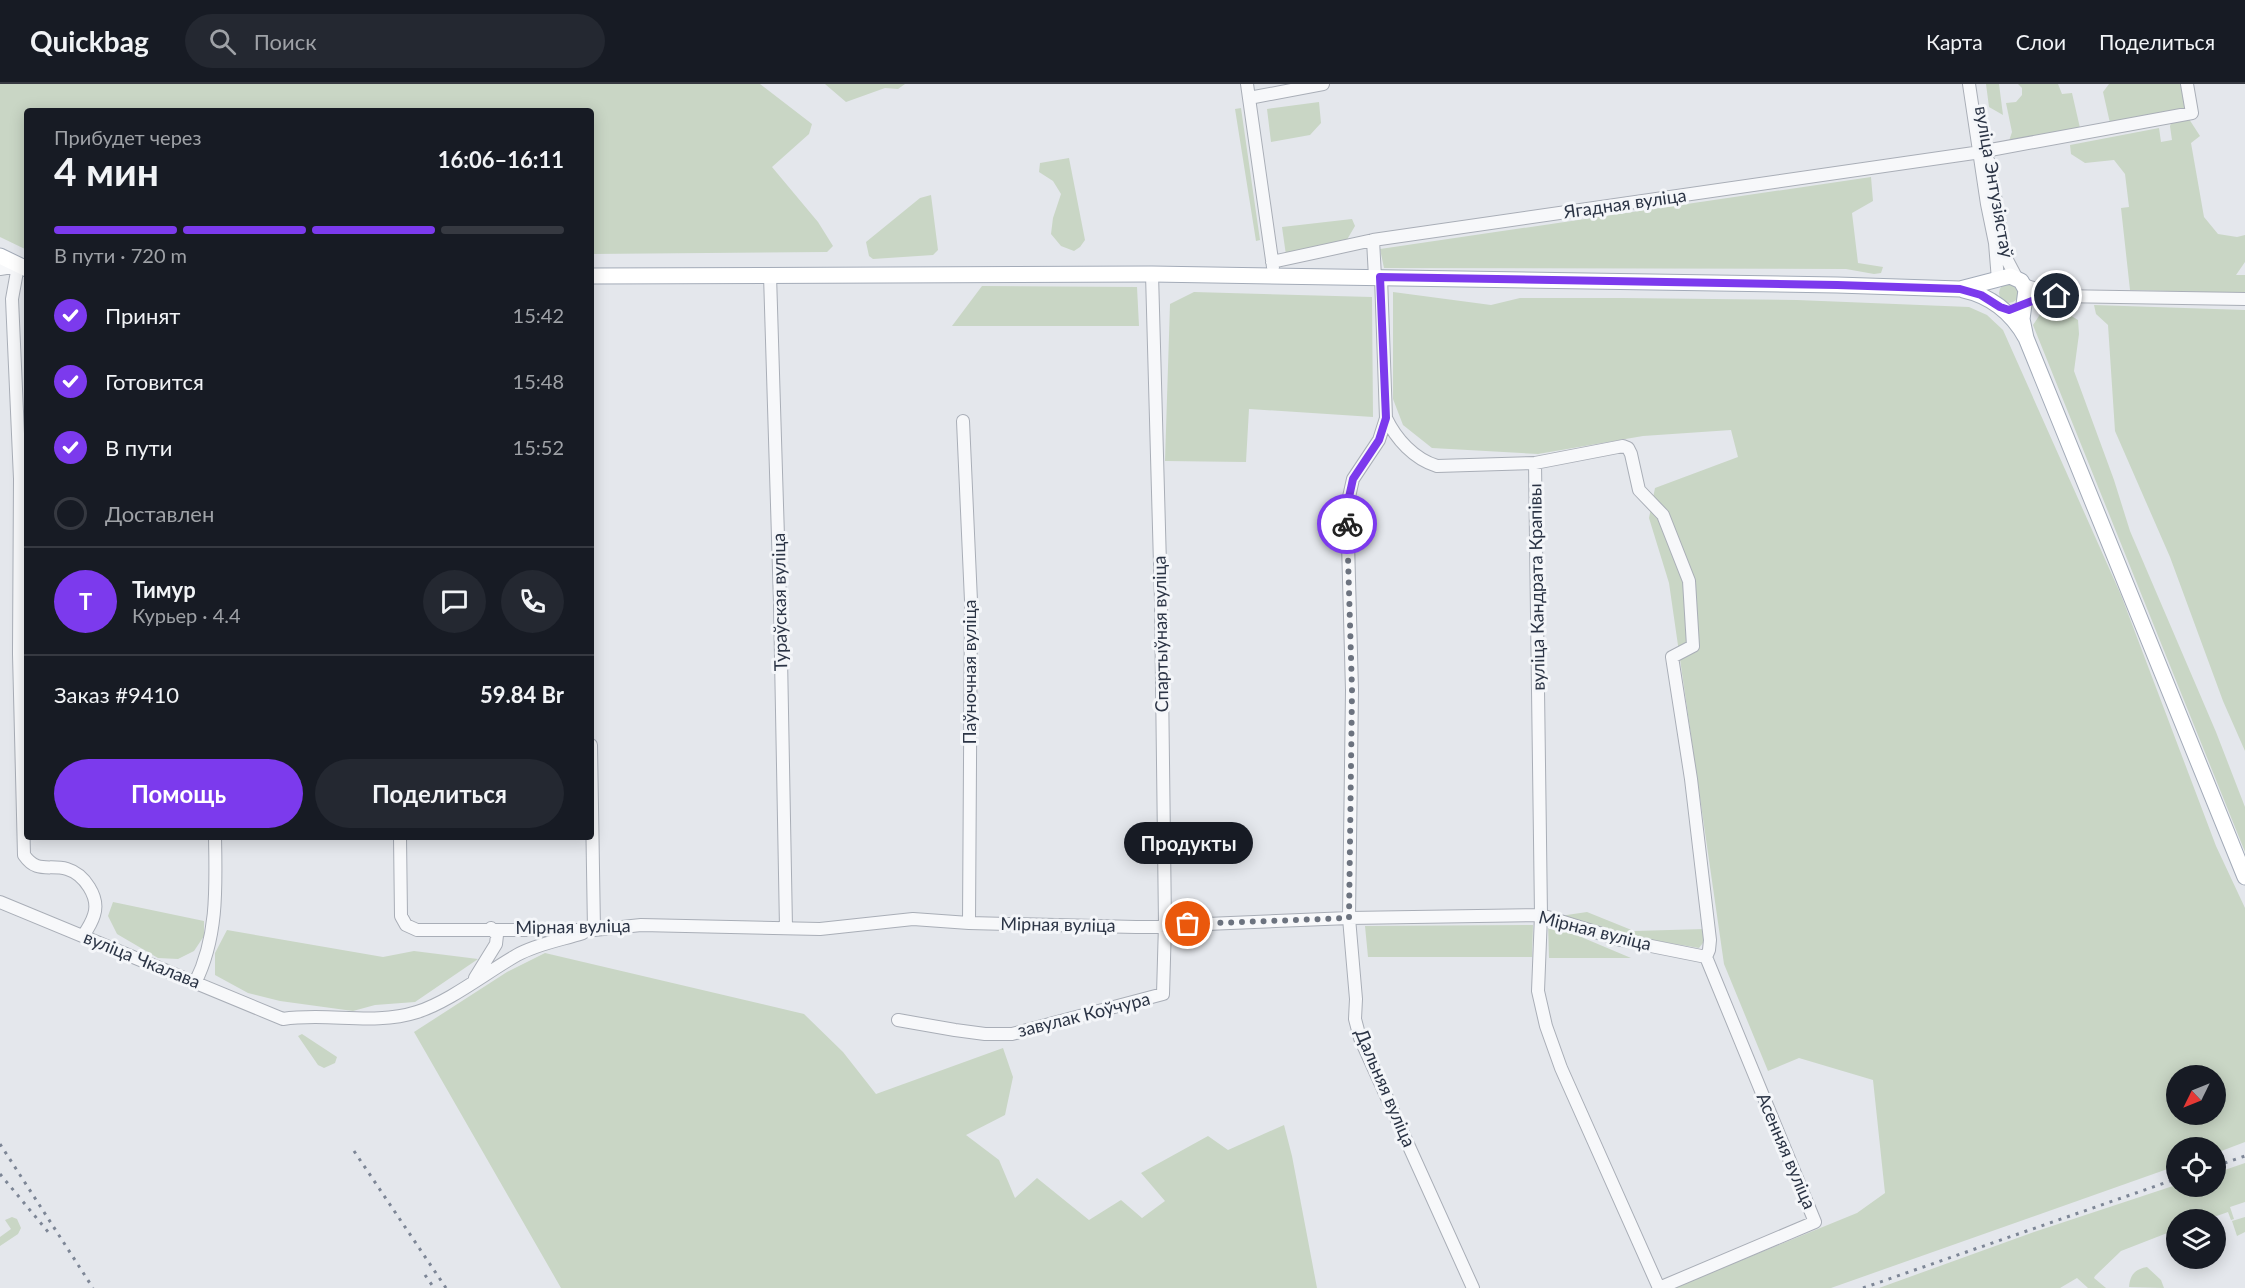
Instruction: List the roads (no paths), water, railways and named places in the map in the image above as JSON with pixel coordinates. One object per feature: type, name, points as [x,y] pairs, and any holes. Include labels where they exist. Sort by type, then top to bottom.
[{"type":"main road","points":[[0,256],[22,267]]},
{"type":"main road","points":[[594,276],[1152,274],[1273,269],[1378,277],[1960,289],[2003,277],[2020,281],[2026,294],[2022,319],[2026,338],[2245,877]]},
{"type":"main road","points":[[1998,280],[1993,287],[1993,297],[2000,307],[2009,310],[2023,304]]},
{"type":"main road","points":[[1960,289],[1981,295],[2000,307],[2012,317],[2026,338]]},
{"type":"street","points":[[1247,84],[1273,269]]},
{"type":"street","points":[[1249,98],[1323,84]]},
{"type":"street","name":"вуліца Энтузіястаў","points":[[1969,84],[1991,204],[2010,269],[2020,281]]},
{"type":"street","name":"вуліца Энтузіястаў","points":[[1977,84],[1983,152]]},
{"type":"street","name":"Ягадная вуліца","points":[[1273,269],[1373,240],[1983,152],[2192,113],[2187,84]]},
{"type":"street","name":"вуліца Энтузіястаў","points":[[1979,285],[1993,274],[1991,204]]},
{"type":"street","name":"вуліца Энтузіястаў","points":[[1991,227],[1995,243],[1998,280]]},
{"type":"street","points":[[1373,240],[1378,277],[1386,418],[1393,434],[1425,463],[1437,466],[1535,464]]},
{"type":"street","points":[[0,268],[22,267],[12,299],[20,493],[19,654],[24,855],[29,862],[38,867],[67,869],[87,883],[95,906],[94,915],[83,936]]},
{"type":"street","name":"Спартыўная вуліца","points":[[1152,274],[1166,924],[1163,994]]},
{"type":"street","name":"Тураўская вуліца","points":[[770,275],[780,603],[786,928]]},
{"type":"street","points":[[2020,281],[2057,296]]},
{"type":"street","points":[[2023,304],[2057,296],[2245,299]]},
{"type":"street","name":"Дальняя вуліца","points":[[1386,418],[1379,440],[1353,479],[1347,506],[1352,690],[1349,918],[1356,1019],[1360,1038],[1473,1288]]},
{"type":"street","name":"Паўночная вуліца","points":[[963,421],[971,601],[969,923]]},
{"type":"street","name":"вуліца Кандрата Крапівы","points":[[1541,915],[1535,464],[1623,446],[1628,448],[1631,454],[1639,490],[1663,515],[1689,581],[1693,646],[1672,657],[1691,779],[1710,940],[1706,957]]},
{"type":"street","points":[[195,982],[206,959],[212,935],[216,882],[215,840]]},
{"type":"street","name":"Мірная вуліца","points":[[400,840],[401,916],[406,925],[417,930],[491,928],[594,930],[641,926],[836,928],[913,920],[1136,927],[1349,918],[1541,915],[1621,940],[1706,957]]},
{"type":"street","points":[[471,984],[530,949],[594,930],[593,840]]},
{"type":"street","name":"вуліца Чкалава","points":[[0,902],[284,1018],[313,1016],[377,1019],[399,1016],[428,1008],[471,984]]},
{"type":"street","name":"Асенняя вуліца","points":[[1541,915],[1538,992],[1546,1026],[1560,1068],[1659,1288],[1815,1222],[1706,957]]},
{"type":"street","points":[[471,984],[496,944],[496,935],[491,928]]},
{"type":"street","name":"завулак Коўчура","points":[[898,1020],[955,1030],[1012,1034],[1163,994]]},
{"type":"railway","points":[[0,1144],[93,1288]]},
{"type":"railway","points":[[354,1151],[446,1288]]},
{"type":"railway","points":[[2226,1163],[2245,1156]]},
{"type":"railway","points":[[0,1174],[49,1233]]},
{"type":"railway","points":[[1863,1288],[2166,1182]]},
{"type":"railway","points":[[425,1275],[434,1288]]},
{"type":"place","name":"Продукты","points":[[1188,924]]}]
